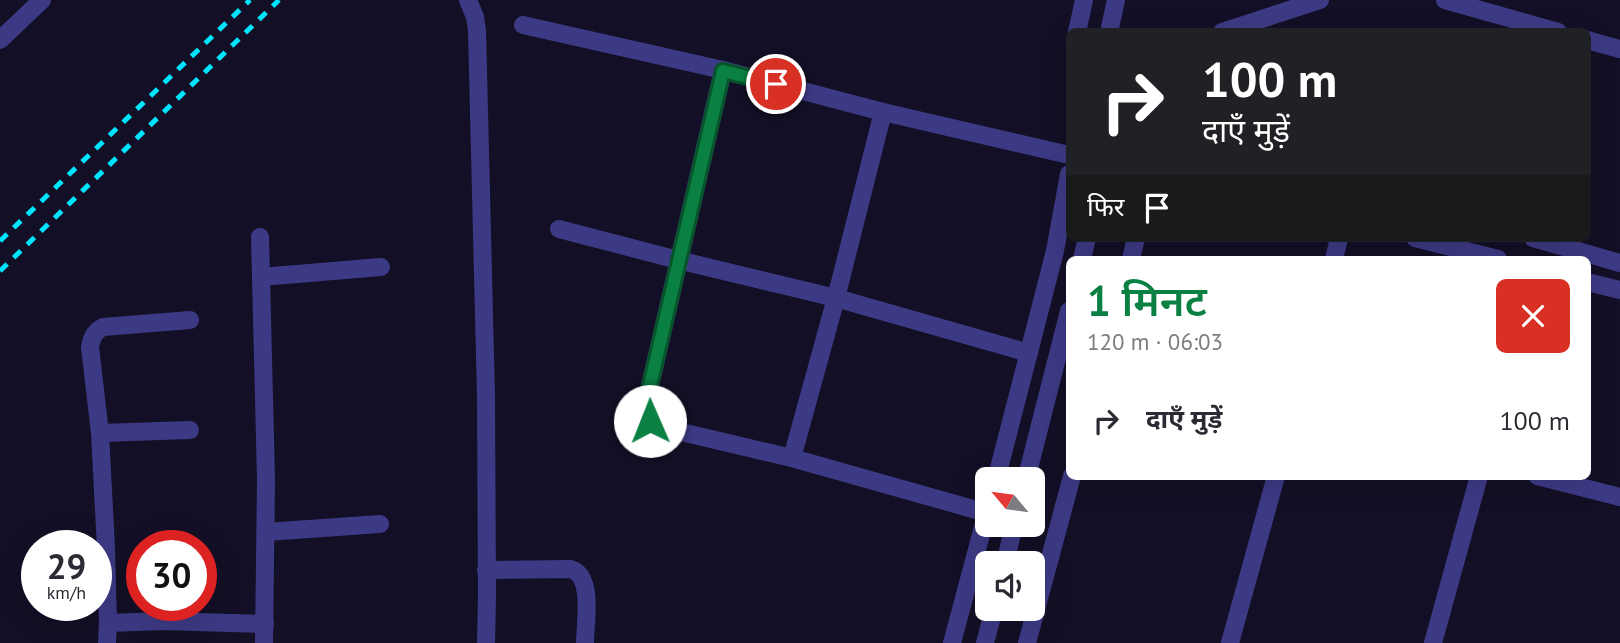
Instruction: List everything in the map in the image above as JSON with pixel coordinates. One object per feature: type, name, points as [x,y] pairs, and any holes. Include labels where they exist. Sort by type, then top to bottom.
[{"type":"street","points":[[0,40],[42,0]]},
{"type":"street","points":[[468,0],[477,30],[486,384],[486,643]]},
{"type":"street","points":[[1078,28],[1084,0]]},
{"type":"street","points":[[1110,28],[1116,0]]},
{"type":"street","points":[[1234,28],[1320,0]]},
{"type":"street","points":[[1445,0],[1544,28]]},
{"type":"street","points":[[523,25],[1066,154]]},
{"type":"street","points":[[1591,41],[1620,49]]},
{"type":"street","points":[[723,71],[646,403],[650,421],[656,426],[792,458],[975,510]]},
{"type":"street","points":[[792,458],[883,112]]},
{"type":"street","points":[[999,467],[1055,251],[1066,190]]},
{"type":"street","points":[[559,229],[836,298],[1029,353]]},
{"type":"street","points":[[260,237],[267,479],[264,643]]},
{"type":"street","points":[[1431,242],[1486,256]]},
{"type":"street","points":[[1547,242],[1620,263]]},
{"type":"street","points":[[261,277],[381,267]]},
{"type":"street","points":[[1591,283],[1620,290]]},
{"type":"street","points":[[107,643],[100,432],[90,346],[92,338],[96,331],[103,327],[190,320]]},
{"type":"street","points":[[1029,467],[1066,323]]},
{"type":"street","points":[[100,432],[190,430]]},
{"type":"street","points":[[1027,643],[1071,480]]},
{"type":"street","points":[[1230,643],[1275,480]]},
{"type":"street","points":[[1433,643],[1478,480]]},
{"type":"street","points":[[1554,480],[1620,497]]},
{"type":"street","points":[[266,532],[380,524]]},
{"type":"street","points":[[952,643],[981,537]]},
{"type":"street","points":[[486,570],[578,571],[586,591],[585,643]]},
{"type":"street","points":[[108,623],[164,621],[265,624]]},
{"type":"street","points":[[985,643],[990,621]]},
{"type":"railway","points":[[0,241],[250,0]]},
{"type":"railway","points":[[0,271],[279,0]]},
{"type":"route","points":[[650,421],[646,403],[723,71],[776,84]]}]
